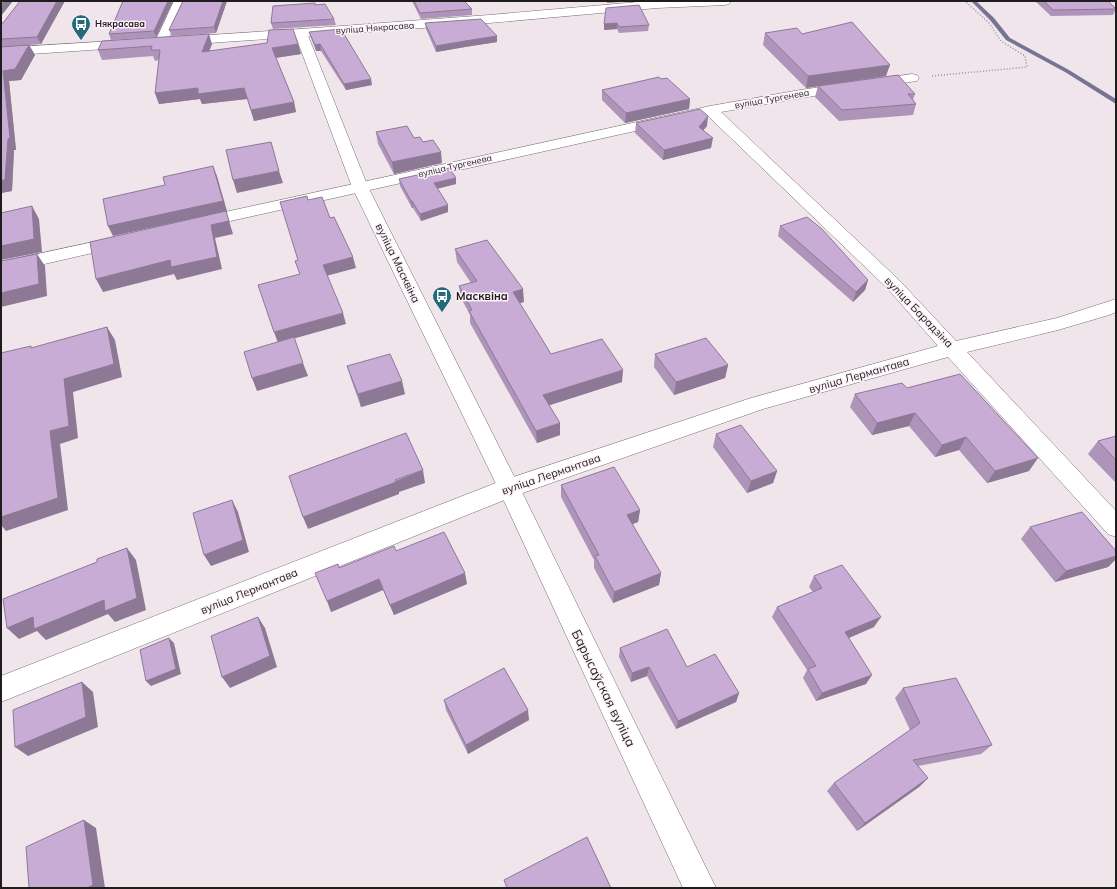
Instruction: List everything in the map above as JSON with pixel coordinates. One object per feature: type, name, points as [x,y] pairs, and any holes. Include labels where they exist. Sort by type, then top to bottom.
[{"type":"street","points":[[161,42],[180,1]]},
{"type":"street","name":"вуліца Някрасава","points":[[1,52],[301,33],[489,19],[657,4],[725,1]]},
{"type":"street","name":"вуліца Масквіна","points":[[301,33],[360,187],[509,488]]},
{"type":"street","name":"вуліца Тургенева","points":[[184,227],[710,110],[800,94],[912,78]]},
{"type":"street","name":"вуліца Барадзіна","points":[[710,110],[889,279],[954,348],[1116,527]]},
{"type":"street","points":[[1,268],[139,237]]},
{"type":"street","name":"вуліца Лермантава","points":[[1,689],[509,488],[758,403],[954,348],[1058,324],[1102,311],[1116,305]]},
{"type":"street","name":"Барысаўская вуліца","points":[[509,488],[700,888]]},
{"type":"path","points":[[912,78],[1027,67],[1025,56],[1001,41],[989,23],[965,1]]},
{"type":"building","points":[[20,1],[57,1],[37,37],[1,39],[1,23],[3,23]]},
{"type":"building","points":[[123,1],[168,1],[154,31],[109,34]]},
{"type":"building","points":[[183,1],[223,1],[214,27],[169,30]]},
{"type":"building","points":[[414,1],[464,1],[472,9],[420,13]]},
{"type":"building","points":[[1044,1],[1108,1],[1116,9],[1053,10]]},
{"type":"building","points":[[315,3],[315,5],[325,4],[334,19],[271,23],[273,6]]},
{"type":"building","points":[[639,5],[649,25],[619,27],[617,23],[604,24],[606,8]]},
{"type":"building","points":[[481,19],[497,36],[436,46],[425,23]]},
{"type":"building","points":[[852,22],[890,65],[808,76],[765,33],[797,28],[802,34]]},
{"type":"building","points":[[293,29],[298,44],[272,48],[294,102],[251,110],[244,88],[198,94],[198,88],[155,93],[160,50],[151,50],[152,46],[98,50],[102,41],[209,34],[202,52],[267,43],[269,30]]},
{"type":"building","points":[[341,29],[371,79],[344,84],[320,44],[315,45],[309,32]]},
{"type":"building","points":[[29,45],[15,69],[3,71],[10,138],[8,139],[5,180],[1,180],[1,47]]},
{"type":"building","points":[[898,75],[915,94],[908,94],[916,104],[842,110],[818,86]]},
{"type":"building","points":[[659,77],[661,79],[667,78],[690,99],[626,113],[602,90]]},
{"type":"building","points":[[700,109],[708,116],[699,127],[713,138],[664,150],[636,123]]},
{"type":"building","points":[[407,126],[414,138],[420,137],[423,142],[433,140],[441,152],[392,162],[376,132]]},
{"type":"building","points":[[271,142],[279,171],[233,180],[226,150]]},
{"type":"building","points":[[213,166],[223,201],[108,226],[103,199],[165,185],[163,177]]},
{"type":"building","points":[[449,168],[456,178],[434,183],[448,205],[420,214],[399,179]]},
{"type":"building","points":[[307,196],[308,200],[322,197],[330,218],[334,217],[353,257],[323,265],[343,313],[274,332],[258,285],[300,274],[295,261],[298,260],[280,202]]},
{"type":"building","points":[[32,206],[34,239],[1,246],[1,213]]},
{"type":"building","points":[[226,211],[229,221],[211,225],[217,257],[171,267],[170,260],[96,279],[90,242]]},
{"type":"building","points":[[807,217],[822,229],[868,280],[856,292],[780,226]]},
{"type":"building","points":[[487,240],[523,289],[513,292],[551,354],[602,339],[623,370],[543,395],[560,423],[536,431],[469,311],[472,310],[459,286],[477,281],[455,249]]},
{"type":"building","points":[[37,254],[39,284],[1,293],[1,261]]},
{"type":"building","points":[[107,327],[114,364],[64,379],[69,426],[50,431],[58,498],[1,517],[1,353],[31,346],[31,348]]},
{"type":"building","points":[[294,337],[303,363],[252,378],[244,352]]},
{"type":"building","points":[[706,338],[728,365],[676,382],[655,354]]},
{"type":"building","points":[[390,354],[402,381],[358,394],[347,366]]},
{"type":"building","points":[[960,374],[1038,458],[995,471],[966,437],[942,445],[915,413],[877,423],[855,394],[902,383],[907,388]]},
{"type":"building","points":[[741,425],[777,471],[751,481],[716,434]]},
{"type":"building","points":[[406,433],[423,470],[395,480],[396,482],[303,517],[289,476]]},
{"type":"building","points":[[1116,436],[1116,460],[1098,441]]},
{"type":"building","points":[[614,467],[640,510],[627,515],[661,573],[614,592],[595,556],[599,555],[561,485]]},
{"type":"building","points":[[232,500],[243,540],[204,555],[193,513]]},
{"type":"building","points":[[1082,512],[1116,551],[1116,556],[1066,571],[1030,527]]},
{"type":"building","points":[[444,532],[465,573],[390,605],[379,579],[327,601],[315,573],[338,564],[339,568],[394,546],[396,551]]},
{"type":"building","points":[[127,548],[137,598],[105,611],[104,600],[34,629],[33,617],[7,628],[3,599],[97,562],[97,559]]},
{"type":"building","points":[[842,565],[881,617],[845,632],[872,675],[822,693],[808,669],[816,666],[777,607],[822,588],[814,576]]},
{"type":"building","points":[[258,617],[270,656],[222,677],[211,636]]},
{"type":"building","points":[[667,629],[687,667],[715,654],[739,693],[678,721],[649,667],[632,673],[620,648]]},
{"type":"building","points":[[169,638],[176,669],[146,681],[140,650]]},
{"type":"building","points":[[504,668],[528,710],[466,745],[444,700]]},
{"type":"building","points":[[956,678],[992,745],[913,760],[928,778],[865,823],[834,783],[920,723],[903,688]]},
{"type":"building","points":[[82,682],[86,717],[15,747],[13,710]]},
{"type":"building","points":[[84,820],[93,885],[87,888],[29,888],[26,847]]},
{"type":"building","points":[[587,837],[611,888],[507,888],[504,880]]},
{"type":"waterway","points":[[973,1],[992,19],[1008,39],[1067,71],[1116,102]]},
{"type":"place","name":"Някрасава","points":[[81,41]]},
{"type":"place","name":"Масквіна","points":[[442,313]]}]
